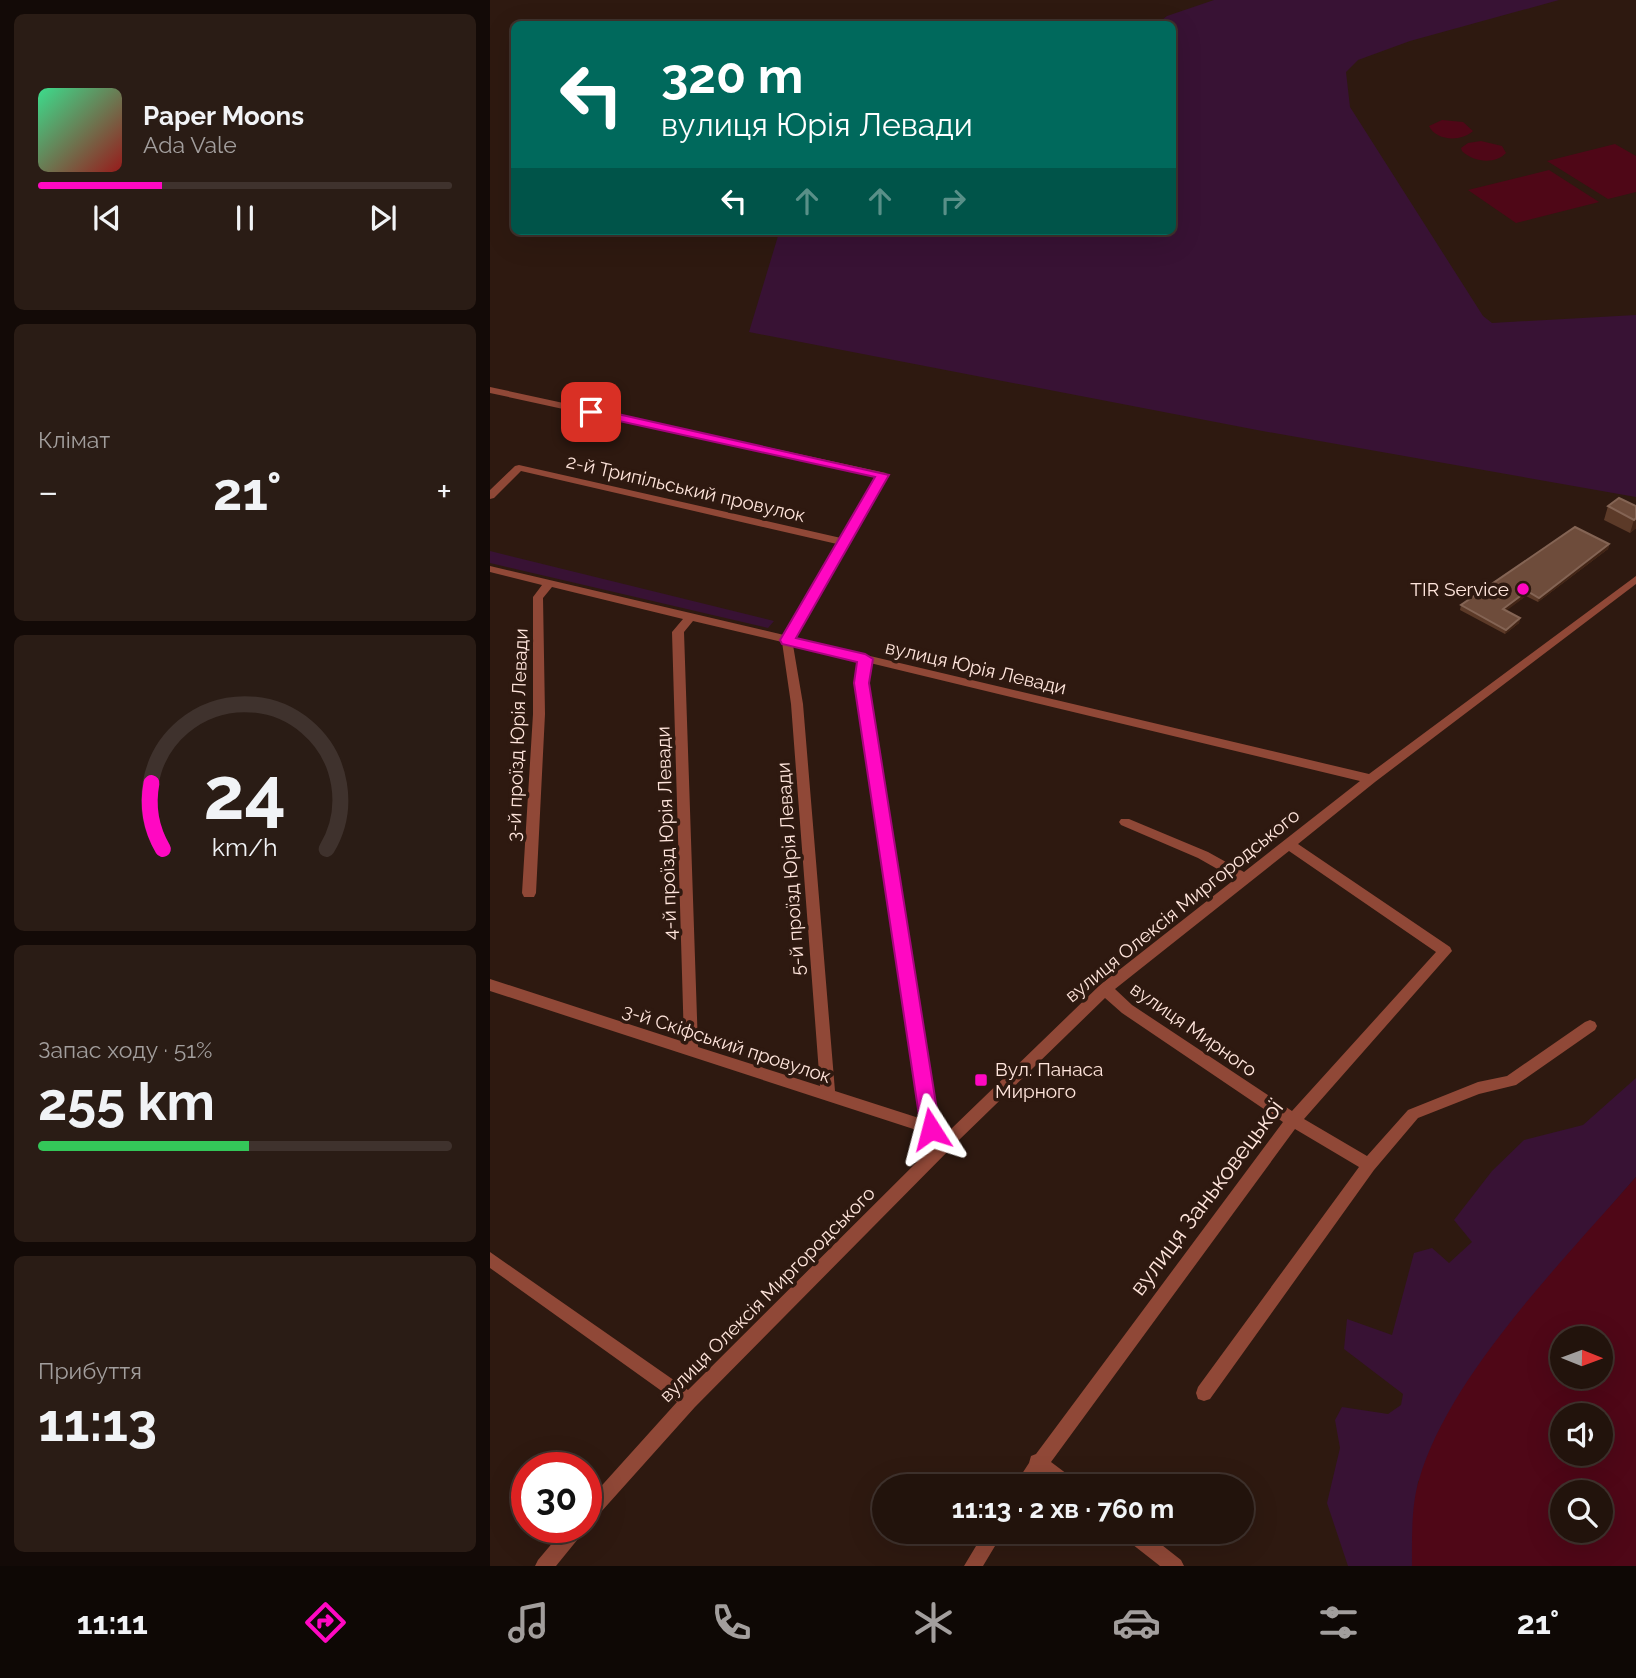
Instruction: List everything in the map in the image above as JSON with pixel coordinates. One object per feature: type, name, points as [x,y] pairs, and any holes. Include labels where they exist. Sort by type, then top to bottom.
[{"type":"street","points":[[490,390],[883,475],[787,640]]},
{"type":"street","name":"2-й Трипільський провулок","points":[[490,496],[519,468],[844,542]]},
{"type":"street","name":"вулиця Юрія Левади","points":[[490,569],[1371,779]]},
{"type":"street","name":"вулиця Олексія Миргородського","points":[[602,1498],[690,1401],[953,1136],[1105,989],[1371,779],[1636,579]]},
{"type":"street","name":"3-й проїзд Юрія Левади","points":[[529,893],[539,714],[538,597],[550,583]]},
{"type":"street","name":"4-й проїзд Юрія Левади","points":[[690,617],[678,632],[691,1052]]},
{"type":"street","name":"5-й проїзд Юрія Левади","points":[[787,640],[797,704],[828,1096]]},
{"type":"street","points":[[865,659],[861,683],[931,1129]]},
{"type":"street","points":[[1125,822],[1203,855],[1245,879]]},
{"type":"street","points":[[1289,844],[1445,951]]},
{"type":"street","name":"вулиця Заньковецької","points":[[1030,1474],[1293,1120],[1445,951]]},
{"type":"street","name":"3-й Скіфський провулок","points":[[490,985],[953,1136]]},
{"type":"street","name":"вулиця Мирного","points":[[1105,989],[1127,1009],[1293,1120],[1369,1165]]},
{"type":"street","points":[[1204,1392],[1369,1165],[1413,1114],[1478,1088],[1511,1082],[1590,1026]]},
{"type":"street","points":[[490,1259],[690,1401]]},
{"type":"street","points":[[1037,1462],[1053,1474]]},
{"type":"street","points":[[544,1566],[563,1543]]},
{"type":"street","points":[[973,1566],[987,1544]]},
{"type":"street","points":[[1146,1544],[1175,1566]]},
{"type":"shaded area","points":[[1214,0],[1559,0],[1410,41],[1358,60],[1346,72],[1350,107],[1483,316],[1492,323],[1636,315],[1636,497],[1257,430],[749,332],[780,235],[1176,235],[1176,21],[1161,21],[1167,16]]},
{"type":"shaded area","points":[[1442,120],[1463,122],[1473,131],[1456,138],[1437,135],[1429,126]]},
{"type":"shaded area","points":[[1481,141],[1502,146],[1506,153],[1496,159],[1484,161],[1472,158],[1462,151],[1461,148],[1468,143]]},
{"type":"shaded area","points":[[1615,144],[1636,156],[1636,192],[1608,199],[1547,161]]},
{"type":"shaded area","points":[[1549,170],[1599,202],[1516,223],[1468,190]]},
{"type":"shaded area","points":[[490,551],[774,621],[768,628],[490,563]]},
{"type":"shaded area","points":[[1636,1078],[1636,1177],[1578,1244],[1418,1482],[1412,1566],[1348,1566],[1327,1503],[1340,1448],[1335,1420],[1342,1407],[1388,1414],[1401,1405],[1403,1394],[1344,1349],[1347,1319],[1392,1335],[1414,1253],[1432,1248],[1449,1263],[1472,1242],[1454,1220],[1492,1171],[1524,1140],[1583,1125]]},
{"type":"shaded area","points":[[1636,1177],[1636,1566],[1412,1566],[1416,1490],[1434,1440],[1455,1400],[1482,1360],[1544,1282]]},
{"type":"building","points":[[1619,498],[1636,506],[1634,520],[1608,506]]},
{"type":"building","name":"TIR Service","points":[[1575,527],[1609,544],[1539,598],[1527,591],[1503,609],[1520,618],[1506,630],[1461,605]]},
{"type":"place","name":"TIR Service","points":[[1523,589]]},
{"type":"place","name":"Вул. Панаса Мирного","points":[[981,1080]]},
{"type":"route","points":[[591,412],[883,475],[787,640],[865,659],[861,683],[931,1129]]}]
